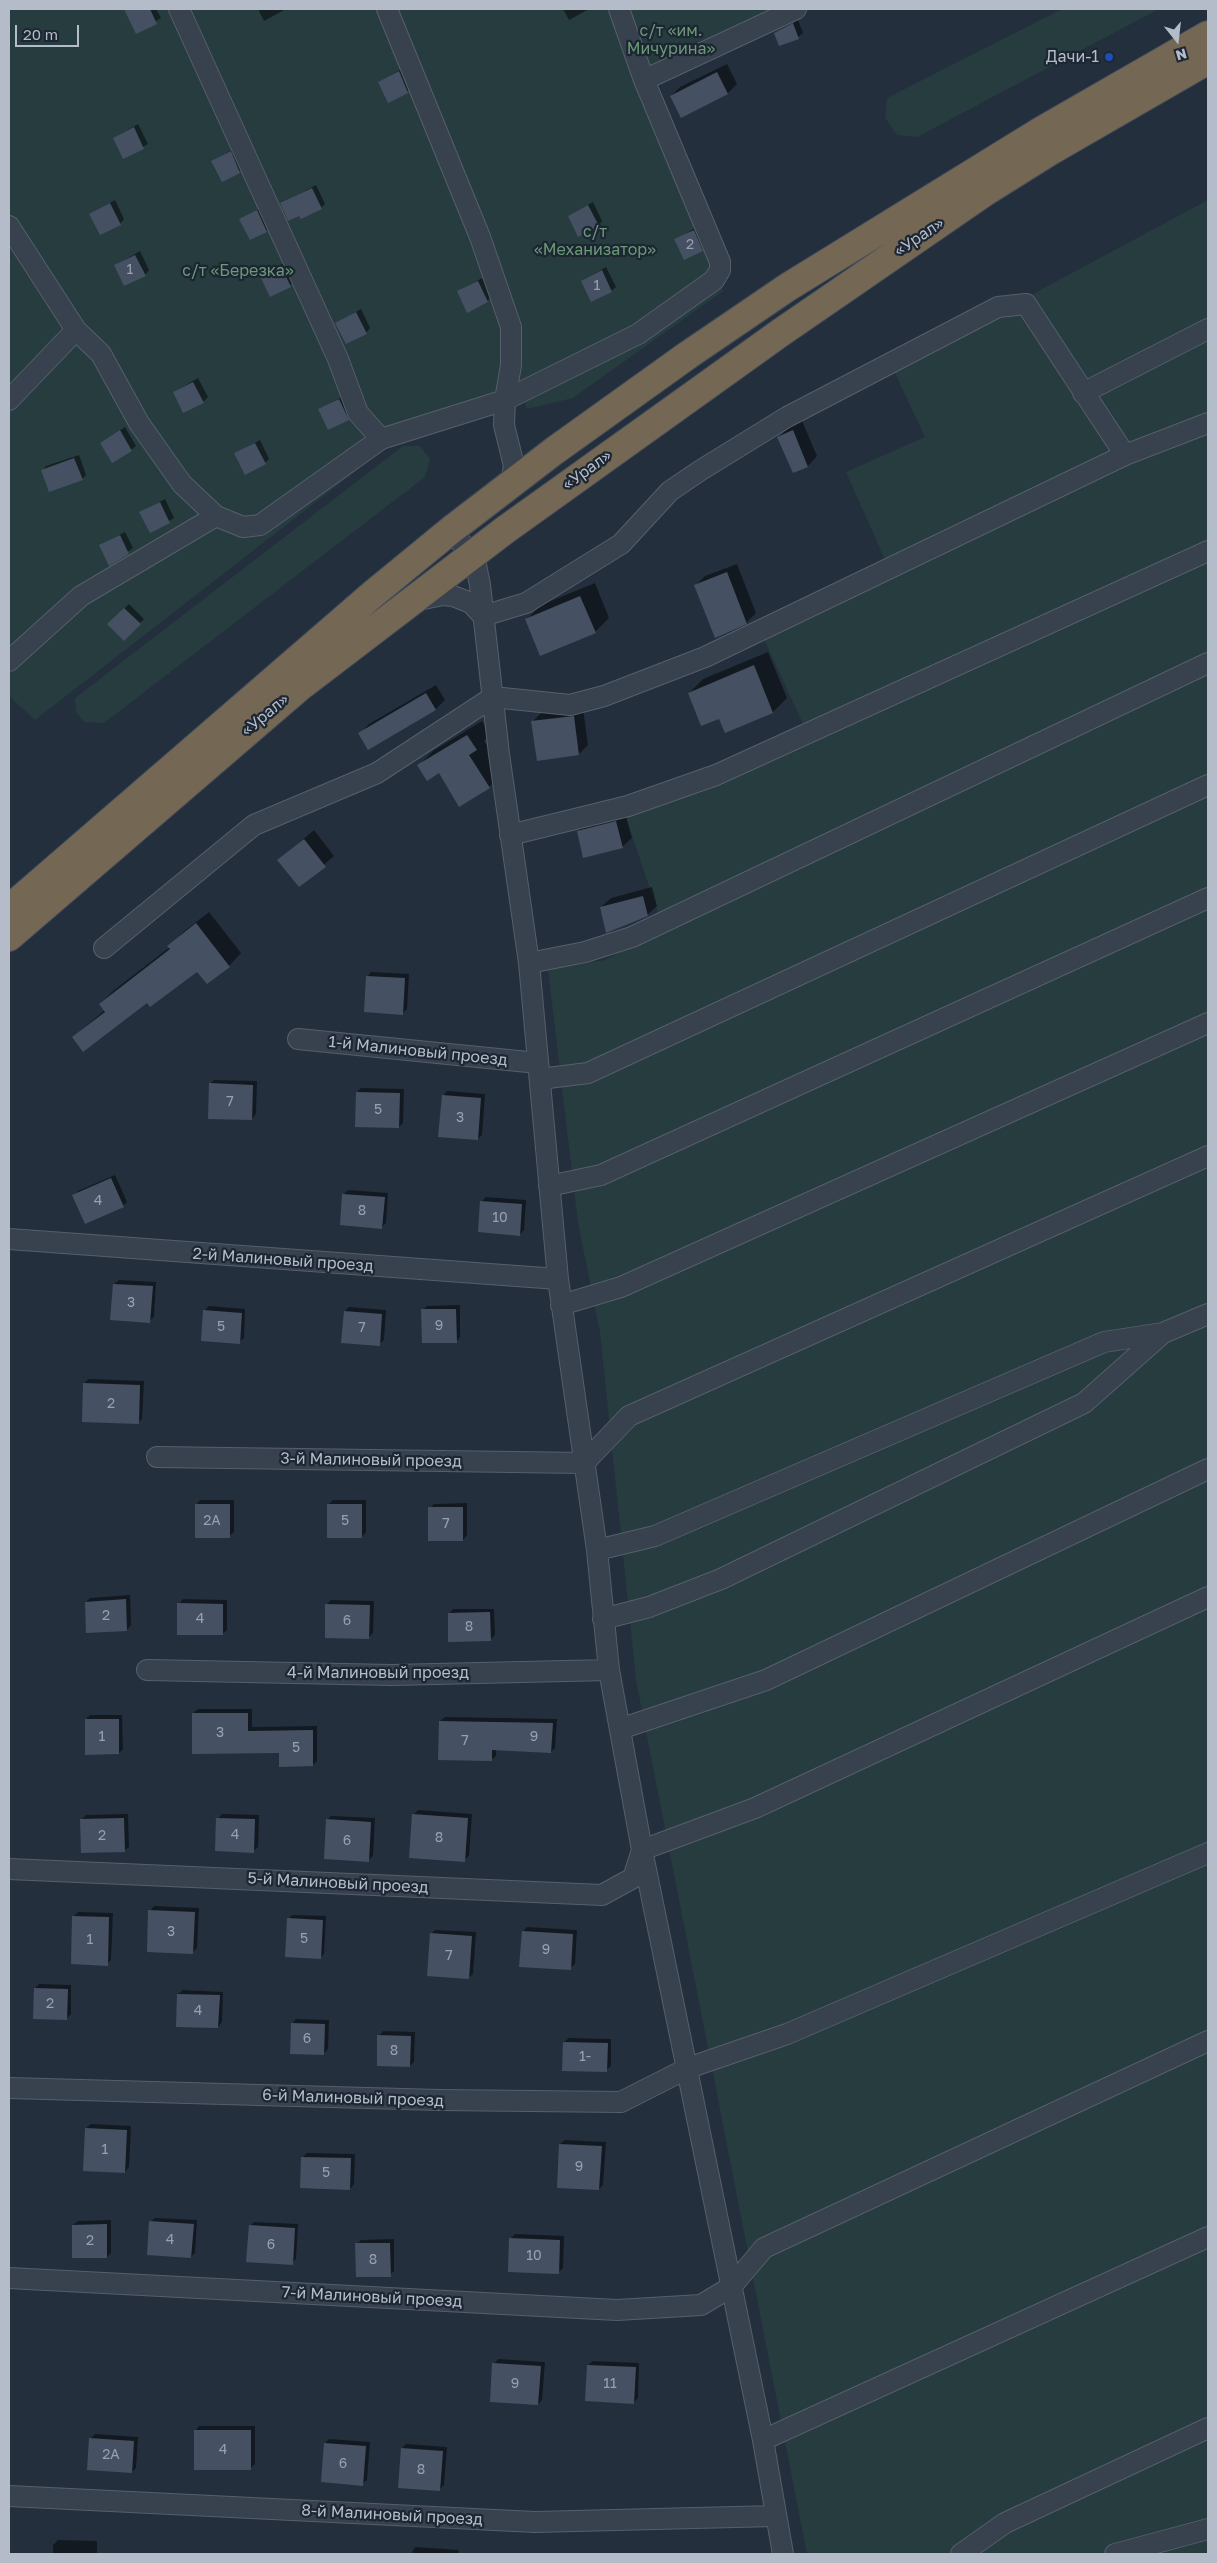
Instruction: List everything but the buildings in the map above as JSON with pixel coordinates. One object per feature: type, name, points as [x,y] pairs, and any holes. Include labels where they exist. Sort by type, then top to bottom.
[{"type":"highway","name":"«Урал»","points":[[9,909],[214,730],[451,530],[506,486],[688,355],[788,288],[1042,131],[1208,34]]},
{"type":"highway","name":"«Урал»","points":[[9,938],[302,685],[513,524],[780,333],[978,197],[1052,150],[1208,60]]},
{"type":"street","points":[[179,9],[338,359],[358,414],[381,439]]},
{"type":"street","points":[[387,9],[480,237],[511,327],[512,355],[504,425],[514,466],[506,486]]},
{"type":"street","points":[[9,226],[76,330],[101,354],[139,423],[182,484],[216,516],[243,526],[260,525],[381,439],[506,400],[638,334],[714,280],[718,274],[720,262],[644,80],[619,9]]},
{"type":"street","points":[[644,80],[796,9]]},
{"type":"street","points":[[404,606],[431,596],[453,596],[482,608],[526,603],[594,563],[621,544],[670,491],[786,417],[998,307],[1026,304],[1125,455]]},
{"type":"street","points":[[1083,393],[1208,329]]},
{"type":"street","points":[[9,400],[76,330]]},
{"type":"street","points":[[104,948],[254,826],[377,774],[492,696],[570,706],[604,696],[705,657],[1125,455],[1208,423]]},
{"type":"street","points":[[509,444],[519,456],[531,459],[554,451]]},
{"type":"street","points":[[9,661],[81,596],[216,516]]},
{"type":"street","points":[[482,608],[489,558],[513,524]]},
{"type":"street","points":[[451,530],[477,565],[510,835],[529,963],[558,1279],[597,1550],[609,1670],[642,1850],[763,2440],[783,2554]]},
{"type":"street","points":[[510,835],[628,806],[716,775],[1208,551]]},
{"type":"street","points":[[529,963],[586,952],[632,937],[1208,663]]},
{"type":"street","name":"1-й Малиновый проезд","points":[[298,1039],[539,1071],[588,1073],[1208,785]]},
{"type":"street","points":[[549,1186],[601,1176],[1208,898]]},
{"type":"street","points":[[561,1305],[621,1287],[1208,1023]]},
{"type":"street","points":[[584,1463],[629,1416],[1208,1156]]},
{"type":"street","name":"2-й Малиновый проезд","points":[[9,1239],[558,1279]]},
{"type":"street","points":[[597,1550],[655,1536],[1104,1342],[1163,1333],[1208,1314]]},
{"type":"street","points":[[604,1619],[649,1606],[721,1579],[1084,1403],[1163,1333]]},
{"type":"street","name":"3-й Малиновый проезд","points":[[157,1457],[584,1463]]},
{"type":"street","points":[[620,1730],[766,1680],[1208,1469]]},
{"type":"street","points":[[642,1850],[755,1808],[1208,1597]]},
{"type":"street","name":"4-й Малиновый проезд","points":[[147,1670],[392,1675],[609,1670]]},
{"type":"street","name":"5-й Малиновый проезд","points":[[9,1869],[602,1895],[633,1878],[642,1850]]},
{"type":"street","name":"6-й Малиновый проезд","points":[[9,2088],[439,2100],[621,2102],[688,2068],[787,2034],[1208,1853]]},
{"type":"street","name":"7-й Малиновый проезд","points":[[9,2278],[617,2310],[701,2306],[731,2287],[764,2248],[1208,2041]]},
{"type":"street","points":[[763,2440],[1208,2237]]},
{"type":"street","points":[[962,2554],[1005,2524],[1208,2428]]},
{"type":"street","name":"8-й Малиновый проезд","points":[[9,2496],[535,2522],[775,2516]]},
{"type":"street","points":[[1115,2554],[1208,2529]]},
{"type":"green space","name":"с/т «Березка»","points":[[9,9],[379,9],[504,319],[501,407],[388,446],[35,720],[9,696]]},
{"type":"green space","name":"с/т «Механизатор»","points":[[395,9],[615,9],[638,79],[723,291],[573,398],[527,409],[520,383],[520,340]]},
{"type":"green space","name":"с/т «им. Мичурина»","points":[[627,9],[811,9],[653,84]]},
{"type":"green space","points":[[1062,9],[1159,9],[917,137],[897,135],[885,118],[887,98]]},
{"type":"green space","points":[[1208,200],[1208,2554],[807,2554],[636,1680],[600,1332],[578,1223],[548,969],[605,960],[664,930],[622,806],[804,726],[757,624],[886,562],[846,472],[925,437],[893,369]]},
{"type":"green space","points":[[403,446],[420,446],[430,459],[425,477],[104,723],[84,722],[76,712],[75,698]]},
{"type":"place","name":"Дачи-1","points":[[1109,57]]}]
